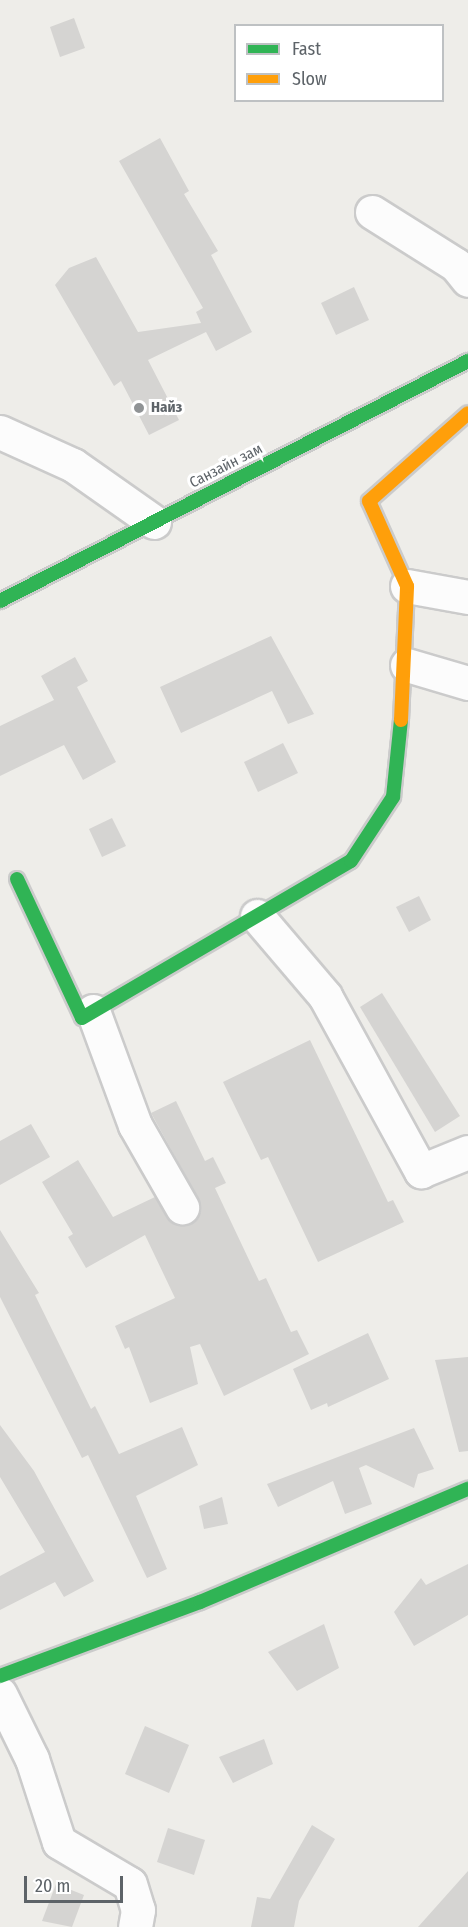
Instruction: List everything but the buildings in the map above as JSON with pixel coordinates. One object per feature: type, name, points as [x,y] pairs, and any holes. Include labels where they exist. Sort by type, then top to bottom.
[{"type":"street","points":[[372,212],[456,265],[468,280]]},
{"type":"street","name":"Санзайн зам","points":[[0,601],[468,361]]},
{"type":"street","points":[[17,879],[82,1018],[351,861],[393,796],[407,665],[407,586],[369,501],[419,461],[468,413]]},
{"type":"street","points":[[0,432],[73,465],[154,522]]},
{"type":"street","points":[[407,586],[468,597]]},
{"type":"street","points":[[407,665],[468,683]]},
{"type":"street","points":[[257,916],[325,996],[422,1171],[468,1152]]},
{"type":"street","points":[[93,1011],[135,1125],[182,1207]]},
{"type":"street","points":[[0,1676],[200,1602],[468,1489]]},
{"type":"street","points":[[0,1694],[32,1759],[59,1842],[130,1884],[138,1910],[135,1927]]},
{"type":"traffic: fast","points":[[0,601],[468,361]]},
{"type":"traffic: fast","points":[[17,879],[82,1018],[351,861],[393,797],[401,720]]},
{"type":"traffic: fast","points":[[0,1676],[200,1602],[468,1489]]},
{"type":"traffic: slow","points":[[401,720],[407,586],[369,501],[468,413]]},
{"type":"place","name":"Найз","points":[[139,408]]}]
